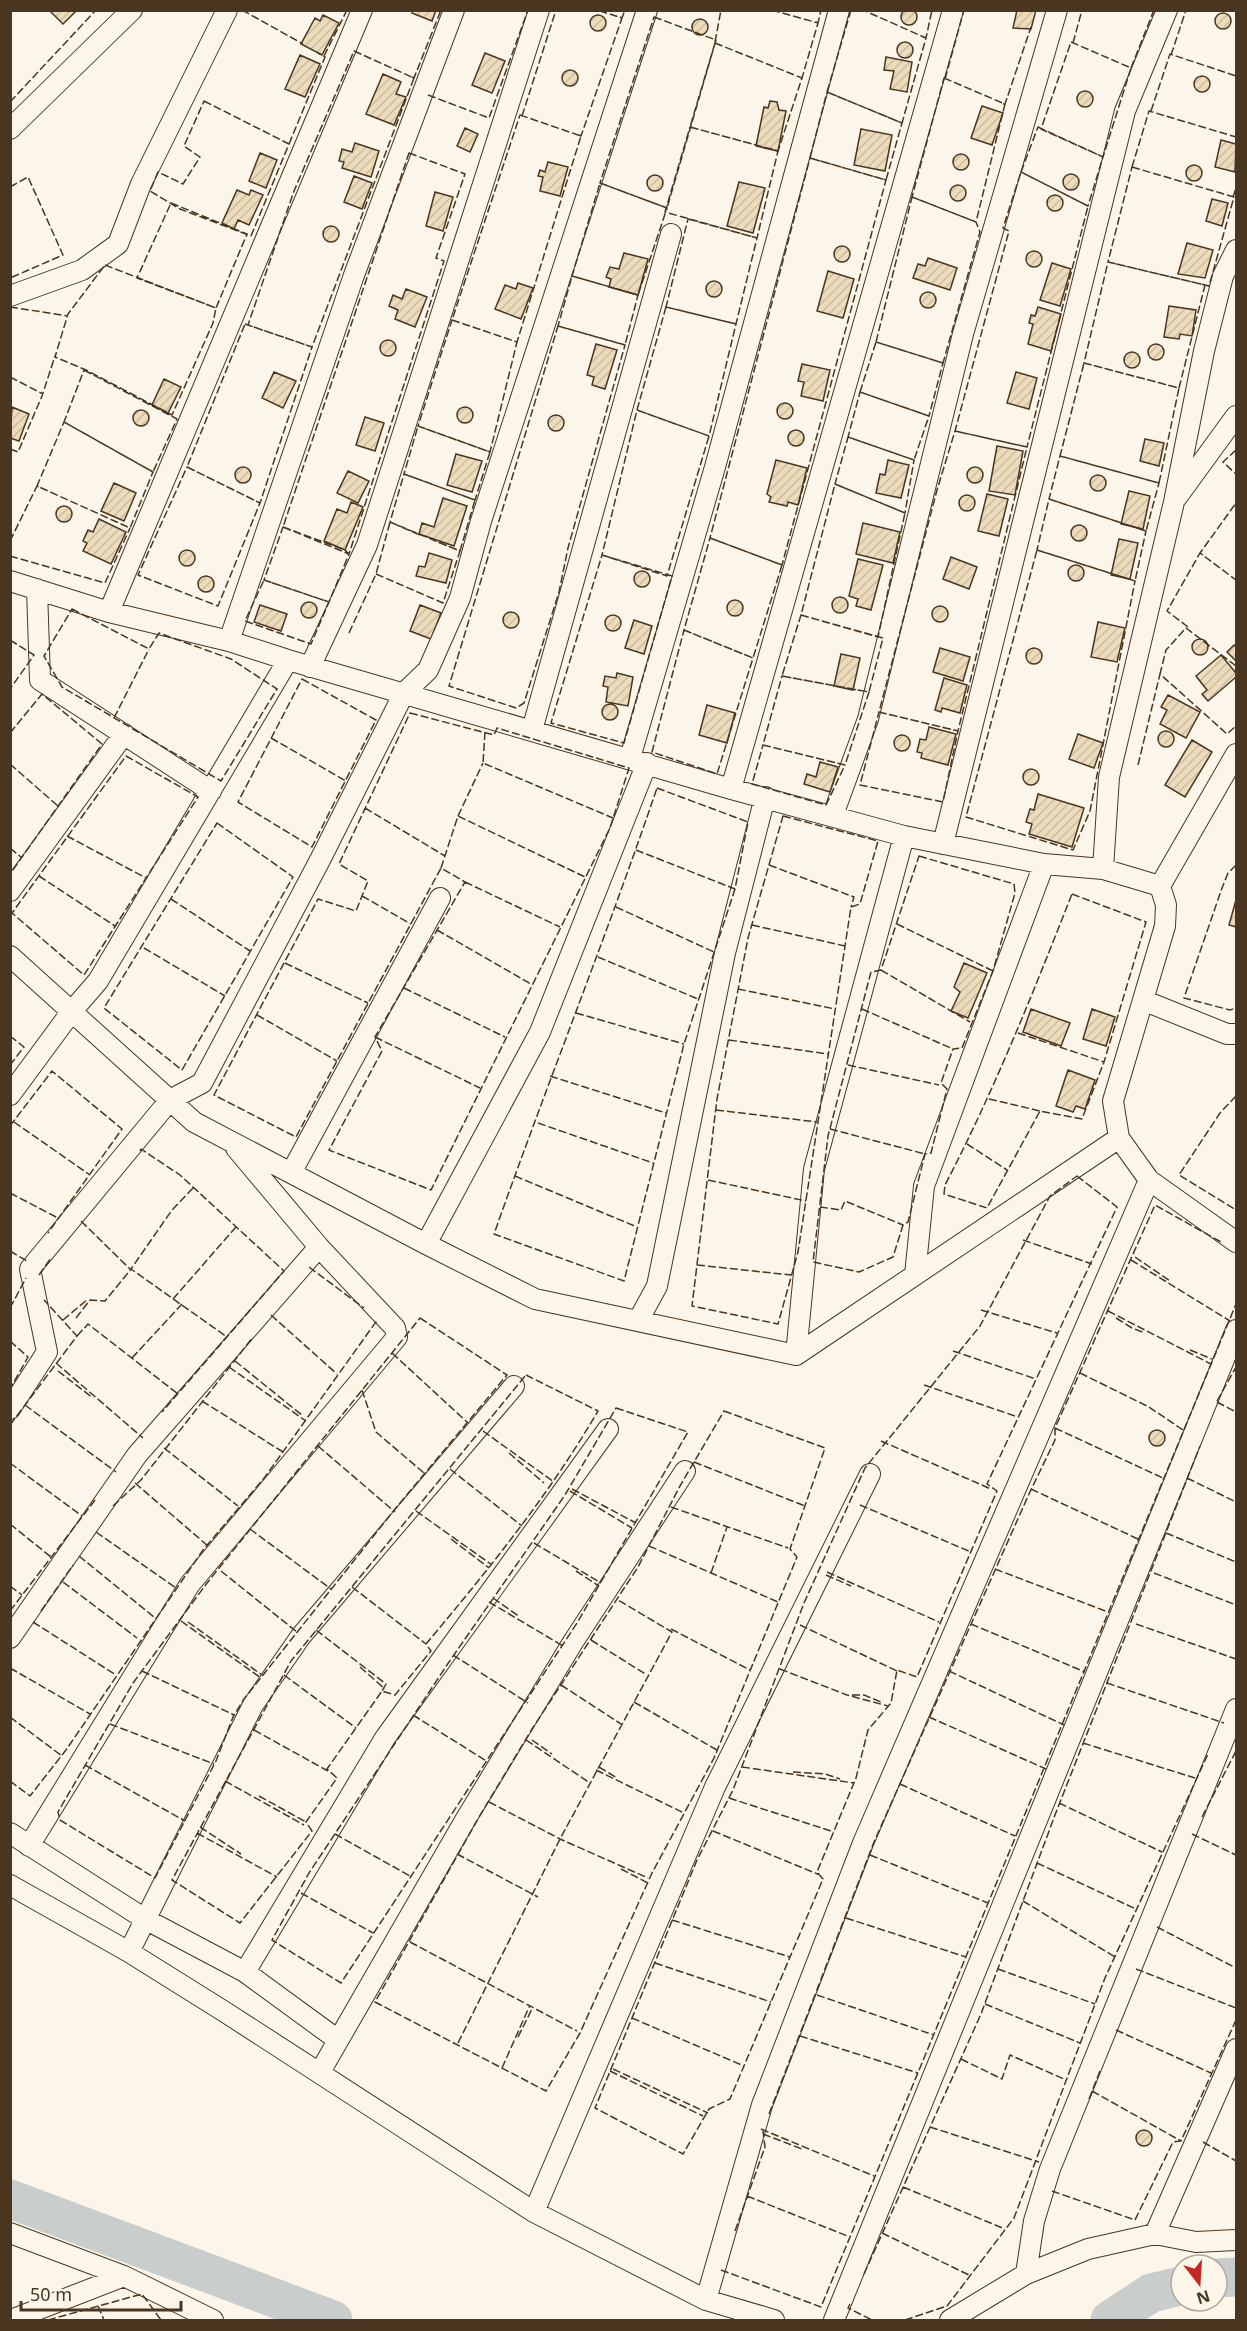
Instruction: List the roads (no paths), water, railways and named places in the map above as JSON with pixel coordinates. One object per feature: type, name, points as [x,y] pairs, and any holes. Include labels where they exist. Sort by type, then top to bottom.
[{"type":"street","points":[[10,129],[132,10]]},
{"type":"street","points":[[10,296],[82,270],[118,244],[141,184],[227,10]]},
{"type":"street","points":[[109,612],[362,10]]},
{"type":"street","points":[[229,640],[354,276],[454,10]]},
{"type":"street","points":[[310,667],[367,544],[539,10]]},
{"type":"street","points":[[10,1409],[48,1352],[30,1269],[170,1100],[202,1083],[321,860],[404,693],[428,670],[460,598],[481,521],[647,10]]},
{"type":"street","points":[[426,1244],[540,1032],[638,760],[839,10]]},
{"type":"street","points":[[730,789],[953,10]]},
{"type":"street","points":[[833,815],[868,719],[963,334],[1057,10]]},
{"type":"street","points":[[943,844],[1125,111],[1167,10]]},
{"type":"street","points":[[532,730],[671,234]]},
{"type":"street","points":[[1103,869],[1109,777],[1174,502],[1204,351],[1223,276],[1236,250]]},
{"type":"street","points":[[1174,502],[1236,416]]},
{"type":"street","points":[[10,581],[109,612],[229,640],[310,667],[638,760],[730,789],[765,796],[904,836],[1044,864],[1103,869],[1160,886]]},
{"type":"street","points":[[37,589],[40,680],[211,791]]},
{"type":"street","points":[[10,1095],[72,1011],[98,981],[288,660]]},
{"type":"street","points":[[10,891],[123,734]]},
{"type":"street","points":[[1236,754],[1160,886],[1166,905],[1165,926],[1145,1001],[1113,1101],[1119,1138],[1149,1180],[1236,1242]]},
{"type":"street","points":[[638,1321],[657,1286],[725,953],[765,796]]},
{"type":"street","points":[[795,1355],[814,1169],[904,836]]},
{"type":"street","points":[[915,1275],[924,1186],[1044,864]]},
{"type":"street","points":[[291,1173],[440,898]]},
{"type":"street","points":[[10,956],[194,1122],[426,1244],[535,1299],[795,1355],[1119,1138]]},
{"type":"street","points":[[1145,1001],[1227,1034],[1236,1034]]},
{"type":"street","points":[[29,1846],[190,1584],[397,1337],[395,1328],[319,1247],[229,1139]]},
{"type":"street","points":[[706,2300],[762,2105],[863,1843],[1149,1180]]},
{"type":"street","points":[[10,1638],[137,1455],[319,1247]]},
{"type":"street","points":[[834,2320],[1236,1330]]},
{"type":"street","points":[[129,1952],[253,1705],[301,1636],[514,1386]]},
{"type":"street","points":[[245,1972],[385,1738],[608,1429]]},
{"type":"street","points":[[320,2072],[464,1822],[573,1641],[685,1471]]},
{"type":"street","points":[[534,2212],[715,1787],[870,1474]]},
{"type":"street","points":[[1026,2274],[1034,2221],[1050,2169],[1236,1709]]},
{"type":"street","points":[[10,1833],[145,1919],[245,1972],[338,2040]]},
{"type":"street","points":[[10,1884],[129,1952],[320,2072],[534,2212],[706,2300],[774,2320]]},
{"type":"street","points":[[1155,2234],[1236,2049]]},
{"type":"street","points":[[10,2233],[124,2276],[213,2320]]},
{"type":"street","points":[[950,2320],[1026,2274],[1088,2249],[1155,2234],[1196,2242],[1236,2240]]},
{"type":"street","points":[[11,2320],[124,2276]]},
{"type":"waterway","points":[[10,2199],[333,2320]]},
{"type":"waterway","points":[[1229,2277],[1236,2277]]},
{"type":"waterway","points":[[1110,2320],[1151,2293],[1169,2289]]}]
